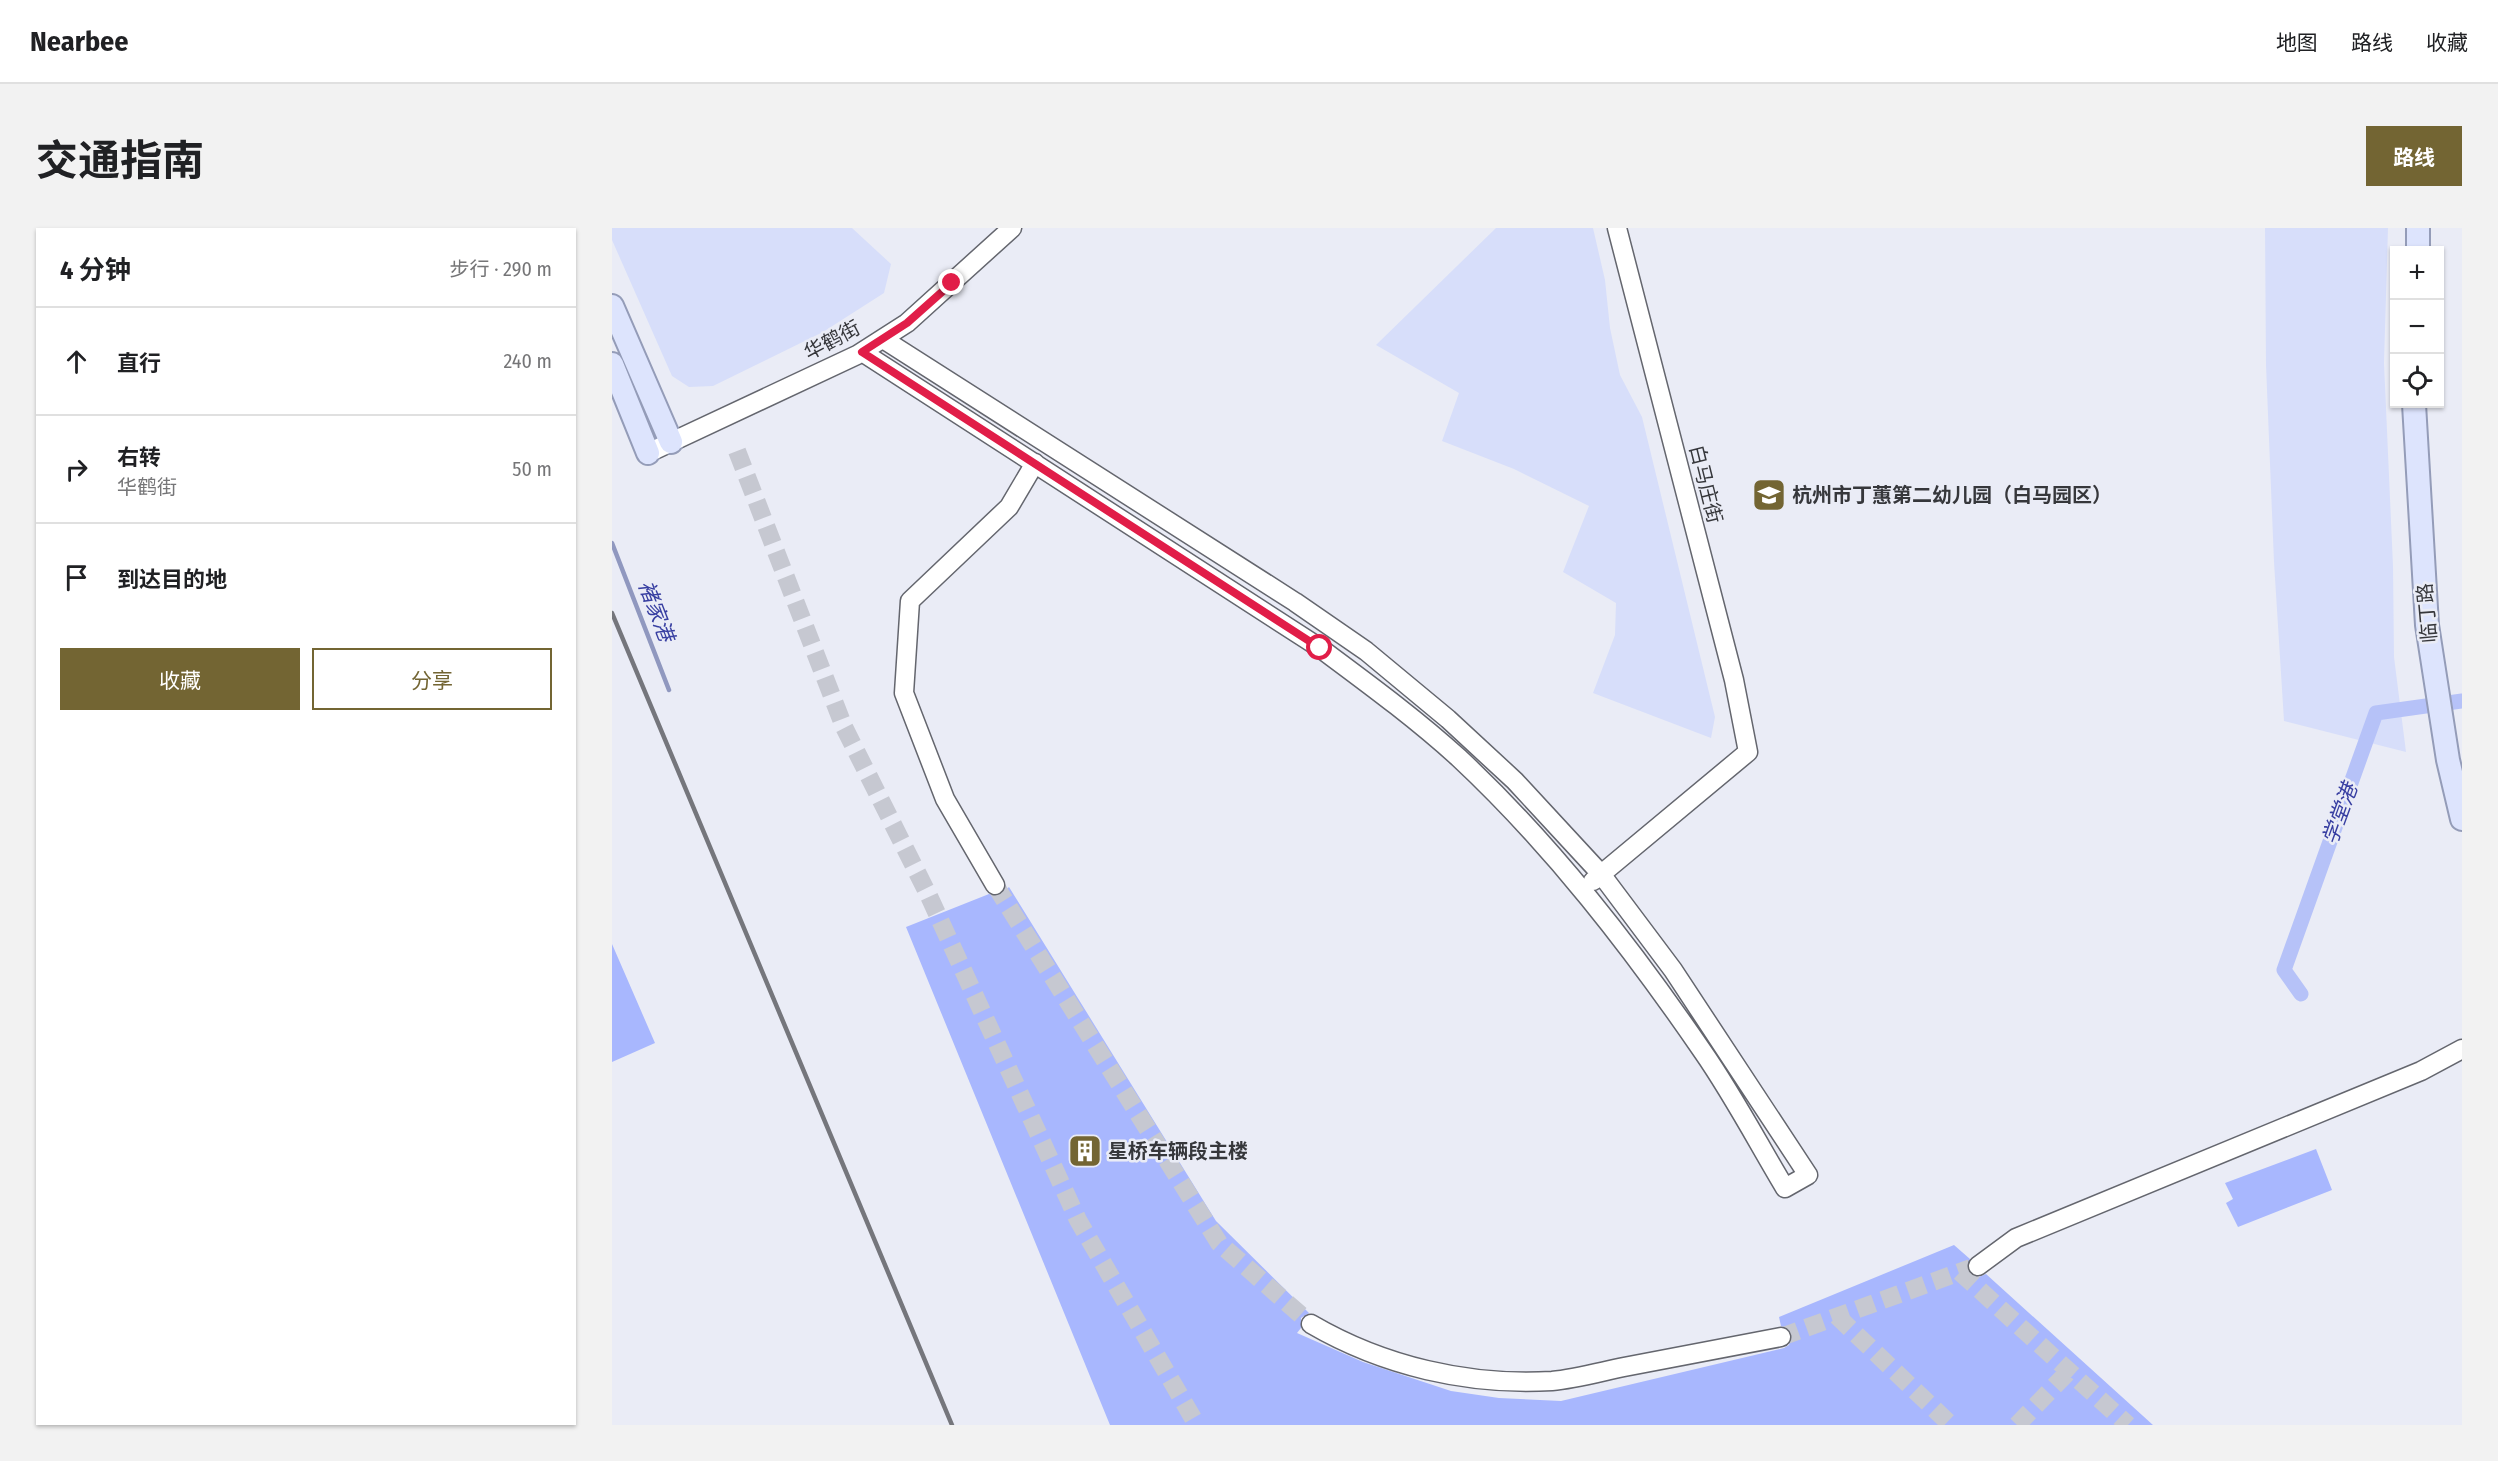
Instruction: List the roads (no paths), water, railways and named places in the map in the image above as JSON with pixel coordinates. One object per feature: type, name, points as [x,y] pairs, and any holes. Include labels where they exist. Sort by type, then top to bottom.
[{"type":"main road","points":[[2418,228],[2418,246]]},
{"type":"main road","points":[[612,306],[670,442]]},
{"type":"main road","points":[[612,364],[648,453]]},
{"type":"main road","name":"临丁路","points":[[2414,408],[2427,625],[2444,736],[2462,819]]},
{"type":"street","name":"华鹤街","points":[[648,453],[862,352],[907,323],[1012,228]]},
{"type":"street","name":"白马庄街","points":[[1601,874],[1749,752],[1734,680],[1617,228]]},
{"type":"street","points":[[862,352],[1320,648],[1391,700],[1459,759],[1543,844],[1605,916],[1704,1053],[1785,1188],[1808,1175],[1673,970],[1601,874],[1515,781],[1448,719],[1366,651],[1295,602],[883,339]]},
{"type":"street","points":[[995,885],[945,799],[904,693],[910,601],[1009,507],[1035,463]]},
{"type":"street","points":[[1582,890],[1601,874]]},
{"type":"street","points":[[1978,1266],[2016,1238],[2421,1071],[2462,1049]]},
{"type":"street","points":[[1311,1324],[1374,1354],[1431,1373],[1490,1380],[1553,1381],[1781,1336]]},
{"type":"waterway","name":"褚家港","points":[[612,543],[669,690]]},
{"type":"waterway","name":"学堂港","points":[[2301,994],[2284,970],[2376,713],[2462,701]]},
{"type":"tunnel","points":[[737,451],[844,727],[928,894],[1078,1220],[1197,1425]]},
{"type":"tunnel","points":[[995,885],[1219,1243],[1311,1324]]},
{"type":"tunnel","points":[[1781,1337],[1971,1268]]},
{"type":"tunnel","points":[[1960,1272],[2128,1425]]},
{"type":"tunnel","points":[[1837,1316],[1951,1425]]},
{"type":"tunnel","points":[[2017,1425],[2069,1371]]},
{"type":"railway","points":[[612,613],[952,1425]]},
{"type":"place","name":"杭州市丁蕙第二幼儿园（白马园区）","points":[[1769,495]]},
{"type":"place","name":"星桥车辆段主楼","points":[[1085,1151]]}]
